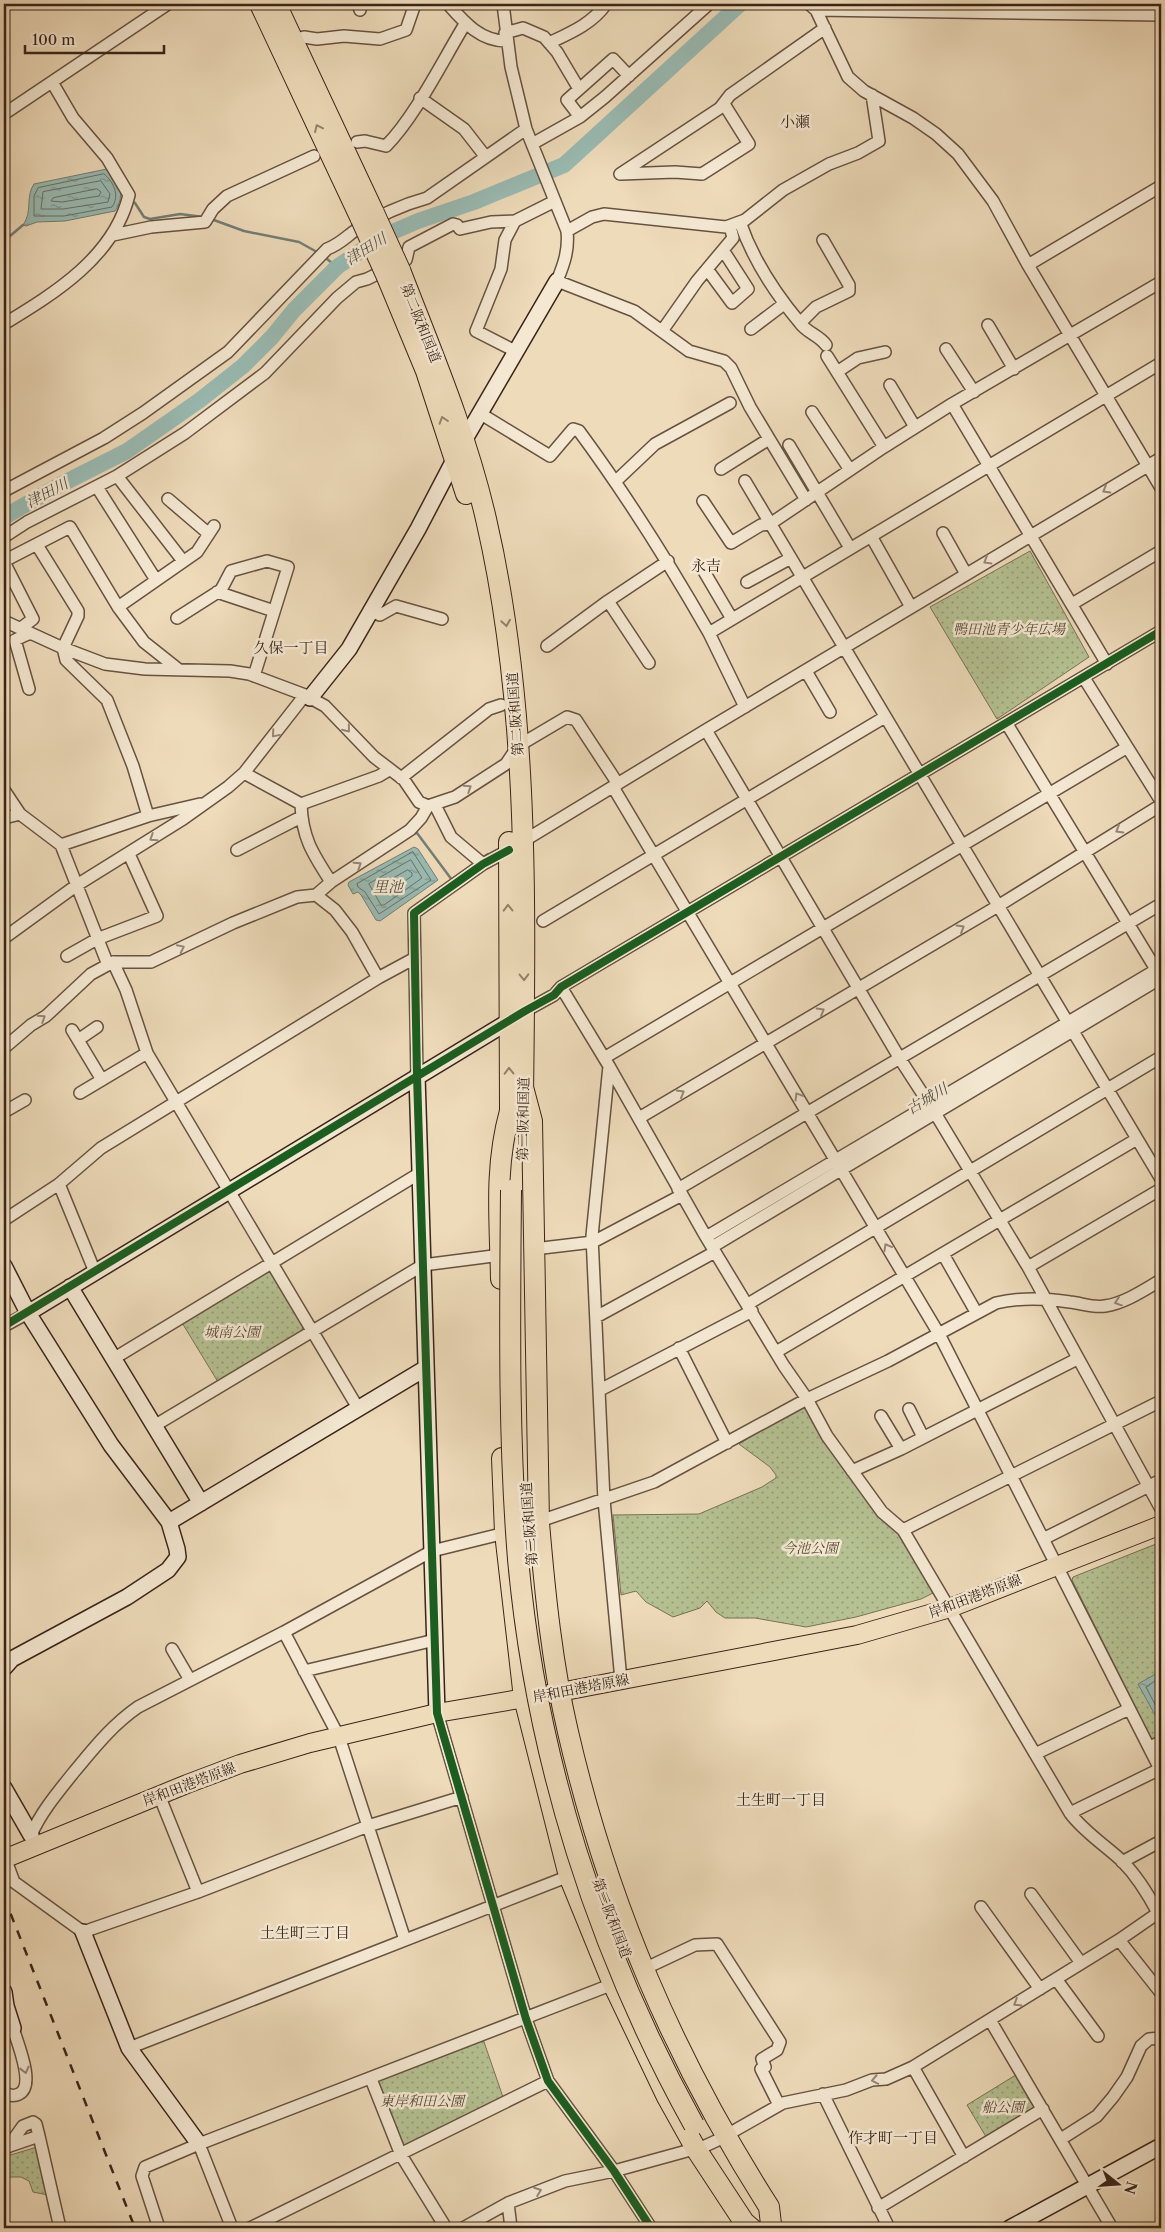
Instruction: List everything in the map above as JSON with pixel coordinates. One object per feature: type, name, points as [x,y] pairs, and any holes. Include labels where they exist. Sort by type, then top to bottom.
[{"type":"highway","name":"第二阪和国道","points":[[260,4],[368,216]]},
{"type":"highway","name":"第二阪和国道","points":[[276,4],[393,273],[438,363],[465,439],[486,518],[501,595],[512,669],[518,746],[515,846],[517,1016],[523,1087],[516,1189],[512,1414],[515,1506],[521,1585],[539,1704],[559,1790],[596,1913],[636,2010],[711,2143]]},
{"type":"highway","name":"第二阪和国道","points":[[393,273],[468,499],[484,571],[501,705],[515,846]]},
{"type":"highway","name":"第二阪和国道","points":[[516,1189],[510,1111],[517,1016]]},
{"type":"highway","points":[[523,1087],[532,1121],[538,1523],[544,1586],[560,1692],[588,1813],[624,1921],[701,2094],[711,2143],[744,2222],[751,2228]]},
{"type":"highway","points":[[510,1111],[504,1131],[498,1188],[501,1256],[502,1443],[505,1533],[524,1698],[569,1876],[613,1984],[667,2096],[769,2207],[767,2227]]},
{"type":"main road","name":"岸和田港塔原線","points":[[4,1859],[32,1841],[240,1764],[437,1713],[560,1692],[857,1634],[950,1608],[1161,1525]]},
{"type":"street","points":[[4,114],[168,4]]},
{"type":"street","points":[[293,40],[304,37],[316,39],[344,36],[380,39],[406,30],[415,4]]},
{"type":"street","points":[[448,4],[465,24],[482,35],[497,41],[523,28],[544,37],[579,89]]},
{"type":"street","points":[[4,938],[78,885],[183,819],[244,773],[349,649],[418,529],[465,439],[558,281],[569,244],[567,231],[526,129],[506,37],[503,4]]},
{"type":"street","points":[[549,43],[593,19],[606,4]]},
{"type":"street","points":[[532,144],[580,117],[709,4]]},
{"type":"street","points":[[1161,14],[1061,8],[813,7],[848,77],[872,95],[913,118],[936,134],[958,154],[992,201],[1161,488]]},
{"type":"street","points":[[357,142],[365,141],[386,146],[420,98],[465,24]]},
{"type":"street","points":[[724,104],[749,144],[702,174],[675,172],[620,174],[720,108],[730,95],[825,28]]},
{"type":"street","points":[[580,117],[566,100],[613,58],[629,76]]},
{"type":"street","points":[[4,324],[42,301],[83,269],[113,235],[128,198],[107,158],[73,118],[52,82]]},
{"type":"street","points":[[567,231],[592,217],[604,214],[699,225],[735,224],[783,190],[829,164],[879,141],[872,95]]},
{"type":"street","points":[[420,98],[464,129],[485,156]]},
{"type":"street","points":[[4,491],[64,460],[142,413],[228,352],[327,249],[339,244],[352,233],[386,214],[410,202],[427,198],[526,129]]},
{"type":"street","points":[[113,235],[151,227],[205,222],[227,196],[314,156]]},
{"type":"street","points":[[1028,265],[1161,186]]},
{"type":"street","points":[[4,537],[27,522],[117,476],[185,434],[265,372],[337,298],[356,282],[368,279],[406,260],[409,247],[453,224],[457,225],[460,229],[491,222],[515,221],[555,201]]},
{"type":"street","points":[[515,221],[505,240],[501,269],[476,331],[516,352]]},
{"type":"street","points":[[662,332],[707,269],[733,238],[735,224]]},
{"type":"street","points":[[735,224],[762,272],[784,304],[805,330],[820,337],[837,372],[884,446]]},
{"type":"street","points":[[800,323],[816,307],[849,291],[849,286],[823,240]]},
{"type":"street","points":[[707,269],[732,303],[748,289],[723,250]]},
{"type":"street","points":[[558,281],[634,311],[689,351],[724,361],[731,368],[750,407],[806,500]]},
{"type":"street","points":[[703,501],[731,542],[760,525],[770,524],[884,446],[1161,282]]},
{"type":"street","points":[[751,329],[784,304]]},
{"type":"street","points":[[988,325],[1014,369]]},
{"type":"street","points":[[946,349],[974,392]]},
{"type":"street","points":[[837,372],[858,358],[885,352]]},
{"type":"street","points":[[709,633],[801,576],[989,467],[1161,363]]},
{"type":"street","points":[[890,386],[915,427]]},
{"type":"street","points":[[616,482],[655,444],[730,403]]},
{"type":"street","points":[[952,404],[1106,664]]},
{"type":"street","points":[[812,412],[850,470]]},
{"type":"street","points":[[481,414],[550,456],[573,429],[579,431],[616,482],[668,561],[709,633],[745,708]]},
{"type":"street","points":[[721,469],[769,439]]},
{"type":"street","points":[[788,445],[850,548]]},
{"type":"street","points":[[651,2228],[614,2170],[548,2081],[526,2019],[437,1713],[417,1076],[414,913],[483,864],[1161,458]]},
{"type":"street","points":[[117,476],[183,561]]},
{"type":"street","points":[[745,481],[1160,1175]]},
{"type":"street","points":[[97,487],[156,580]]},
{"type":"street","points":[[118,607],[197,552],[211,530],[168,499]]},
{"type":"street","points":[[28,689],[15,640],[26,631],[33,619],[4,561],[70,527],[118,607],[144,642],[178,669]]},
{"type":"street","points":[[943,533],[966,574]]},
{"type":"street","points":[[871,536],[911,608]]},
{"type":"street","points":[[37,544],[78,611],[78,616],[63,648],[66,660],[107,700],[133,766],[148,816]]},
{"type":"street","points":[[1072,604],[1161,551]]},
{"type":"street","points":[[747,582],[791,558]]},
{"type":"street","points":[[176,618],[221,590],[231,571],[267,561],[288,567],[254,676]]},
{"type":"street","points":[[547,646],[608,601],[668,561]]},
{"type":"street","points":[[702,568],[732,618]]},
{"type":"street","points":[[217,592],[274,611]]},
{"type":"street","points":[[608,601],[649,663]]},
{"type":"street","points":[[371,611],[380,615],[396,606],[442,619]]},
{"type":"street","points":[[4,621],[63,648],[105,664],[146,668],[230,671],[254,676],[308,697],[325,706],[353,737],[389,770],[401,778],[419,802],[431,806],[452,837],[483,864]]},
{"type":"street","points":[[4,1326],[554,995],[561,988],[1161,631]]},
{"type":"street","points":[[806,671],[830,712]]},
{"type":"street","points":[[1084,678],[1126,748],[1161,801]]},
{"type":"street","points":[[401,778],[489,709],[501,705]]},
{"type":"street","points":[[4,1048],[31,1025],[46,1016],[91,974],[110,964],[151,962],[233,923],[297,897],[316,895],[331,882],[410,830],[431,806],[455,797],[506,764],[518,746],[567,717],[576,720],[688,913],[839,1163],[939,1334],[1161,1770],[1070,1813]]},
{"type":"street","points":[[543,921],[746,798],[885,717]]},
{"type":"street","points":[[596,1317],[839,1163],[1160,975],[1007,724]]},
{"type":"street","points":[[706,730],[860,988],[900,1059],[932,1108],[1028,1267],[1161,1509]]},
{"type":"street","points":[[606,1062],[731,984],[1126,748]]},
{"type":"street","points":[[244,773],[301,804],[379,776],[389,770]]},
{"type":"street","points":[[4,790],[20,814],[60,846],[78,885],[97,939],[126,990],[147,1053],[358,1408]]},
{"type":"street","points":[[60,846],[148,816],[204,803]]},
{"type":"street","points":[[301,804],[308,845],[331,882]]},
{"type":"street","points":[[639,1118],[998,906],[1085,850],[1161,805]]},
{"type":"street","points":[[4,818],[20,814]]},
{"type":"street","points":[[238,850],[302,818]]},
{"type":"street","points":[[67,956],[97,939],[157,916],[129,854]]},
{"type":"street","points":[[316,895],[335,910],[352,932],[378,978]]},
{"type":"street","points":[[534,1249],[593,1242],[680,1192],[808,1113],[1161,904]]},
{"type":"street","points":[[4,1220],[60,1184],[101,1148],[378,978],[415,958]]},
{"type":"street","points":[[463,2228],[508,2203],[565,2181],[614,2170],[711,2143],[779,2105],[846,2090],[872,2080],[886,2079],[913,2067],[1119,1940],[1160,1912],[1143,1885],[1122,1862],[1076,1822],[1070,1813],[903,1530],[882,1512],[827,1436],[807,1399],[710,1244],[639,1118],[561,988]]},
{"type":"street","points":[[97,1027],[75,1035],[102,1080]]},
{"type":"street","points":[[80,1093],[147,1053]]},
{"type":"street","points":[[600,1390],[750,1307],[876,1226],[1161,1057]]},
{"type":"street","points":[[606,1062],[593,1242],[604,1500],[621,1680]]},
{"type":"street","points":[[4,1112],[25,1100]]},
{"type":"street","points":[[776,1352],[1137,1139]]},
{"type":"street","points":[[113,1358],[420,1173]]},
{"type":"street","points":[[60,1184],[95,1272]]},
{"type":"street","points":[[1028,1267],[1161,1189]]},
{"type":"street","points":[[943,1254],[976,1312]]},
{"type":"street","points":[[154,1426],[423,1265],[501,1256]]},
{"type":"street","points":[[4,1266],[28,1313],[111,1445],[169,1522],[178,1557],[168,1570],[127,1597],[12,1659],[4,1668]]},
{"type":"street","points":[[32,1841],[38,1818],[107,1732],[138,1707],[284,1632],[432,1551],[538,1523],[654,1482],[807,1399],[939,1334],[976,1312],[996,1303],[1012,1299],[1045,1298],[1088,1306],[1104,1306],[1122,1301],[1161,1280]]},
{"type":"street","points":[[70,1287],[201,1503]]},
{"type":"street","points":[[679,1348],[727,1443]]},
{"type":"street","points":[[852,1471],[901,1449],[1077,1358]]},
{"type":"street","points":[[169,1522],[426,1368]]},
{"type":"street","points":[[903,1530],[1161,1401]]},
{"type":"street","points":[[909,1410],[923,1437]]},
{"type":"street","points":[[881,1416],[901,1449]]},
{"type":"street","points":[[1042,1539],[1161,1480]]},
{"type":"street","points":[[284,1632],[339,1737],[405,1940]]},
{"type":"street","points":[[304,1671],[435,1640]]},
{"type":"street","points":[[172,1649],[190,1680]]},
{"type":"street","points":[[1035,1754],[1129,1709]]},
{"type":"street","points":[[1149,1747],[1161,1742]]},
{"type":"street","points":[[4,1788],[32,1841]]},
{"type":"street","points":[[159,1795],[198,1892]]},
{"type":"street","points":[[83,1932],[198,1892],[368,1826],[462,1797]]},
{"type":"street","points":[[1122,1862],[1161,1842]]},
{"type":"street","points":[[4,1859],[14,1882],[83,1932],[129,2048],[199,2144],[232,2228]]},
{"type":"street","points":[[129,2048],[569,1876]]},
{"type":"street","points":[[1031,1894],[1081,1963]]},
{"type":"street","points":[[981,1908],[1040,1988]]},
{"type":"street","points":[[1119,1940],[1161,1993]]},
{"type":"street","points":[[644,1969],[695,1945],[717,1944],[780,2042],[777,2050],[762,2059],[765,2067],[761,2069],[779,2105]]},
{"type":"street","points":[[1056,1979],[1098,2036]]},
{"type":"street","points":[[160,2228],[142,2176],[145,2167],[199,2144],[372,2079],[613,1984]]},
{"type":"street","points":[[4,1992],[8,2029],[27,2078],[27,2084],[20,2094],[14,2096],[4,2092]]},
{"type":"street","points":[[990,2020],[1112,2228]]},
{"type":"street","points":[[1061,2139],[1097,2116],[1127,2077],[1141,2046],[1149,2039],[1161,2038]]},
{"type":"street","points":[[913,2067],[964,2157]]},
{"type":"street","points":[[372,2079],[401,2155],[446,2228]]},
{"type":"street","points":[[250,2228],[548,2081]]},
{"type":"street","points":[[823,2094],[889,2228]]},
{"type":"street","points":[[878,2208],[1043,2109]]},
{"type":"street","points":[[6,2147],[12,2138],[29,2123],[36,2124],[60,2228]]},
{"type":"street","points":[[6,2147],[39,2136]]},
{"type":"street","points":[[1010,2228],[1161,2146]]},
{"type":"street","points":[[508,2203],[511,2228]]},
{"type":"green space","name":"鴨田池青少年広場","points":[[1030,551],[1089,657],[997,719],[930,607]]},
{"type":"green space","name":"城南公園","points":[[267,1270],[271,1271],[303,1325],[302,1331],[218,1382],[181,1321]]},
{"type":"green space","name":"今池公園","points":[[805,1404],[840,1465],[897,1529],[935,1592],[921,1599],[856,1617],[806,1627],[755,1618],[725,1618],[716,1612],[707,1601],[700,1608],[673,1617],[646,1602],[636,1591],[621,1595],[613,1515],[699,1514],[762,1487],[776,1478],[776,1475],[770,1467],[739,1444]]},
{"type":"green space","points":[[1161,1542],[1161,1739],[1153,1742],[1072,1580],[1073,1577]]},
{"type":"green space","name":"東岸和田公園","points":[[483,2039],[504,2100],[401,2150],[376,2081]]},
{"type":"green space","name":"船公園","points":[[1019,2073],[1040,2108],[988,2140],[967,2105]]},
{"type":"green space","points":[[37,2147],[48,2195],[33,2192],[29,2181],[21,2177],[4,2177],[4,2157]]},
{"type":"water","points":[[107,169],[116,178],[120,188],[120,200],[115,211],[65,221],[37,222],[26,226],[23,225],[28,215],[30,194],[34,184]]},
{"type":"water","name":"里池","points":[[414,847],[418,849],[438,880],[380,921],[376,920],[361,895],[358,892],[353,894],[348,885],[349,882]]},
{"type":"water","points":[[1161,1671],[1161,1724],[1160,1724],[1138,1684]]},
{"type":"waterway","name":"津田川","points":[[4,517],[56,487],[127,451],[200,400],[243,366],[272,337],[294,310],[337,267],[381,237],[564,165],[740,4]]},
{"type":"waterway","points":[[130,201],[135,203],[144,217],[150,219],[180,214],[203,217]]},
{"type":"waterway","points":[[211,219],[244,231],[299,242],[317,252]]},
{"type":"waterway","points":[[4,241],[23,225]]},
{"type":"waterway","points":[[327,259],[337,267]]},
{"type":"waterway","points":[[412,834],[417,833],[452,880]]},
{"type":"waterway","points":[[482,858],[488,854]]},
{"type":"railway","points":[[4,1897],[135,2228]]},
{"type":"cycle path","points":[[4,1326],[554,995],[561,987],[1161,631]]},
{"type":"cycle path","points":[[509,850],[483,864],[414,913],[417,1076],[437,1713],[526,2019],[548,2081],[614,2171],[651,2228]]},
{"type":"district","name":"小瀬","points":[[795,122]]},
{"type":"district","name":"永吉","points":[[706,566]]},
{"type":"district","name":"久保一丁目","points":[[291,648]]},
{"type":"district","name":"土生町一丁目","points":[[781,1800]]},
{"type":"district","name":"土生町三丁目","points":[[305,1933]]},
{"type":"district","name":"作才町一丁目","points":[[893,2138]]},
{"type":"water label","name":"古城川","points":[[927,1099]]}]
